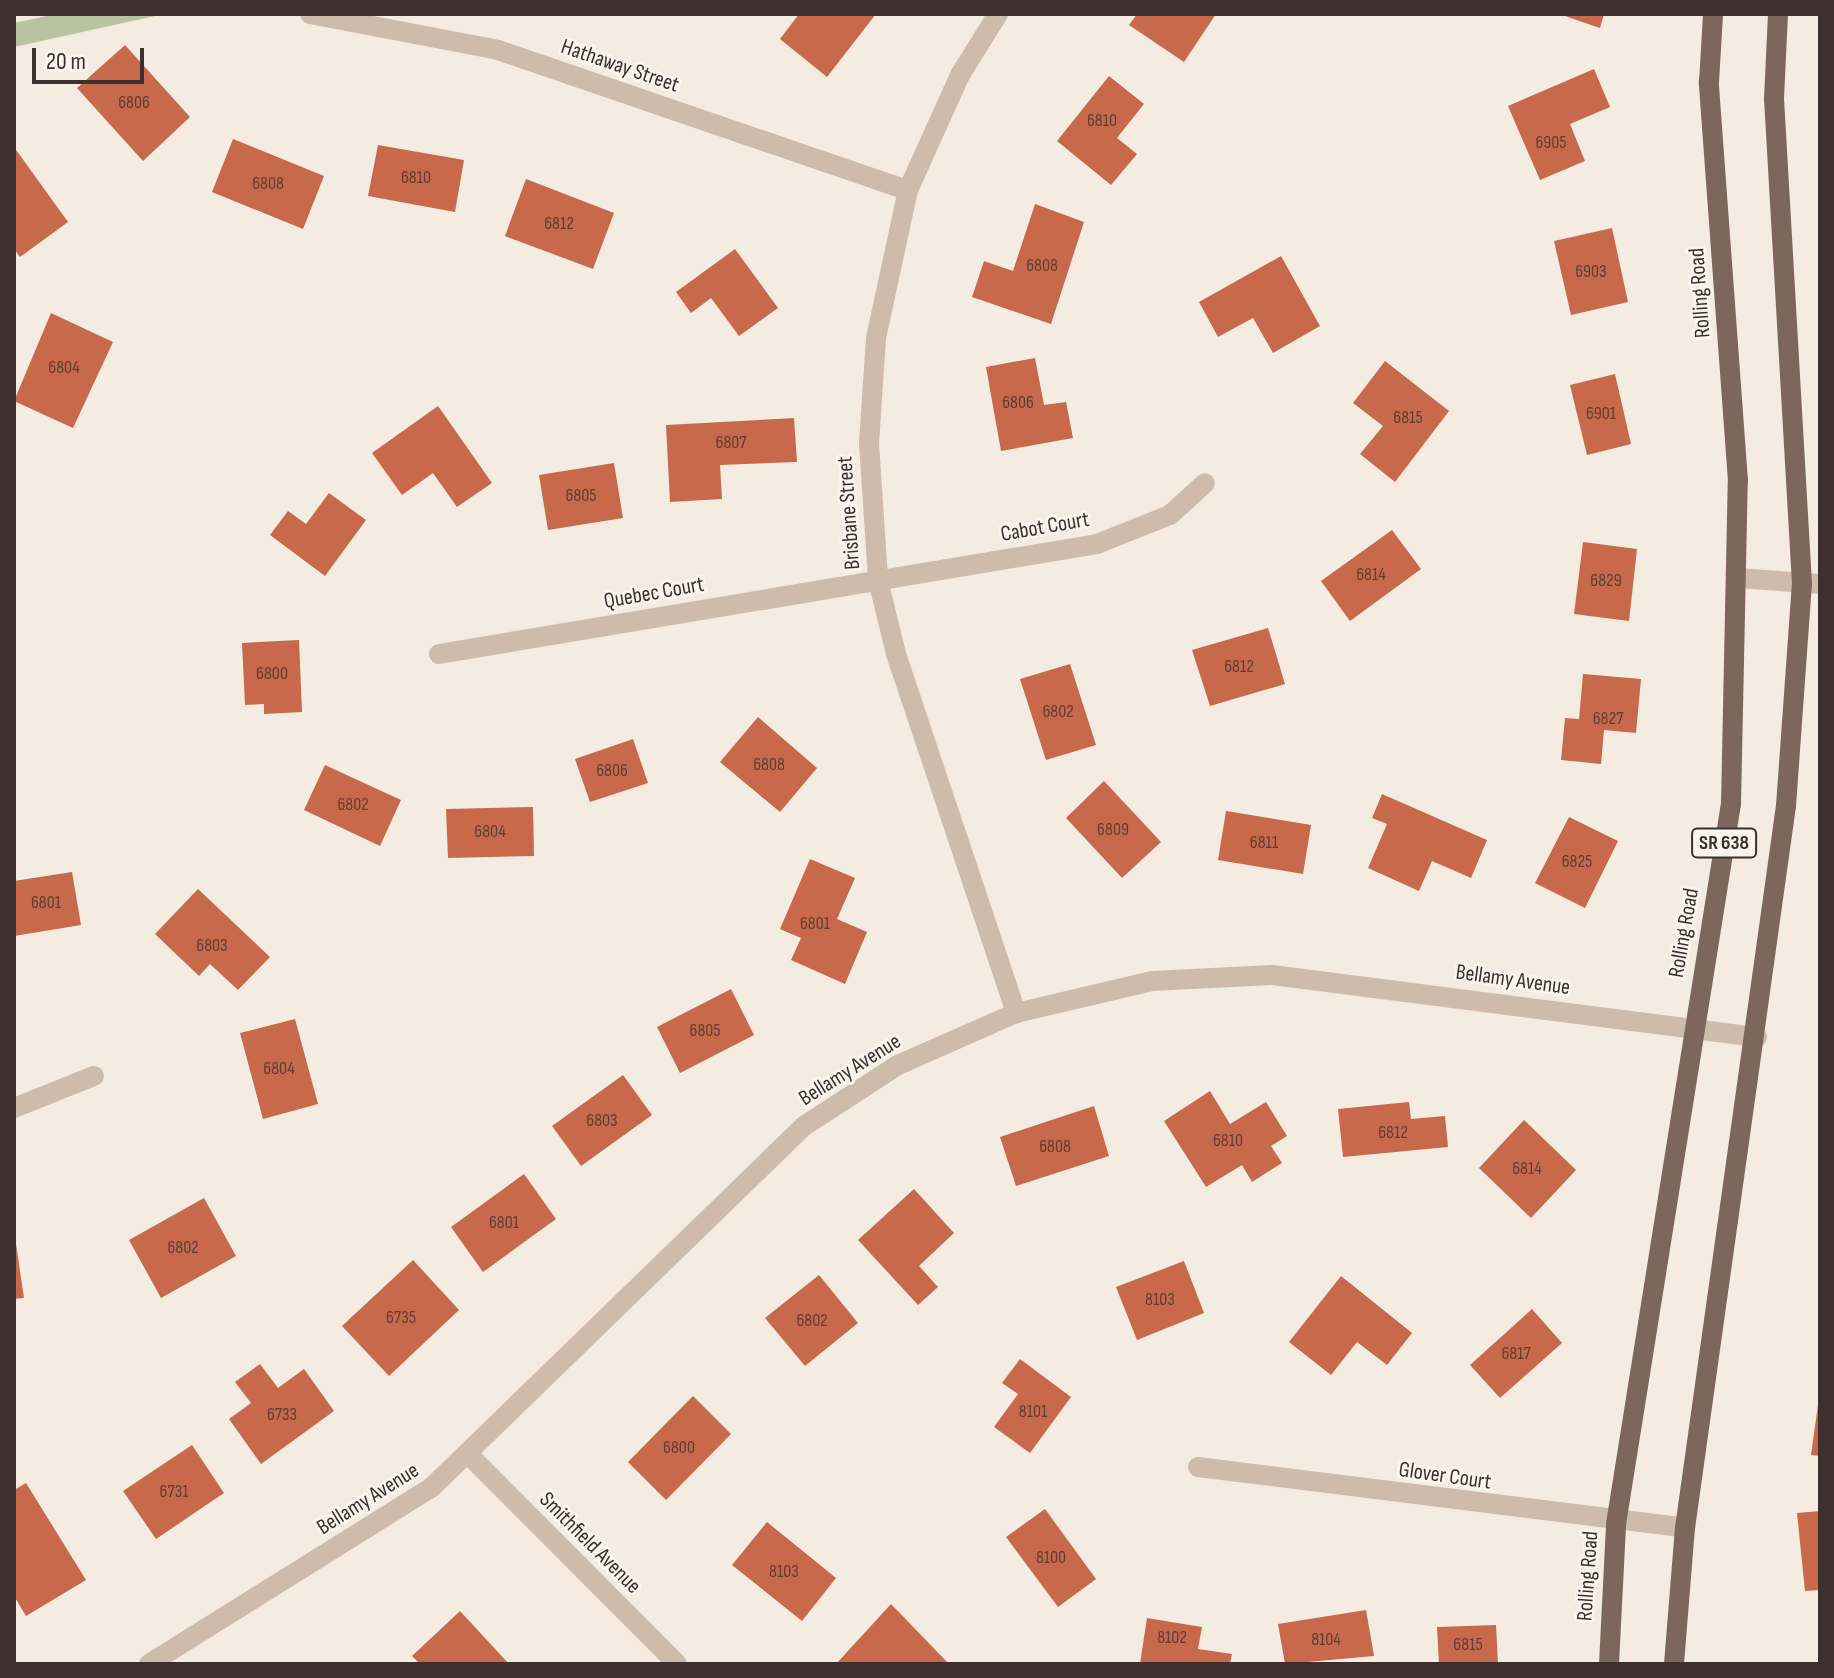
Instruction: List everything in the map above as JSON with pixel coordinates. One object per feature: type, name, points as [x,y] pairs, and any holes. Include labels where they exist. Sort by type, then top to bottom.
[{"type":"main road","name":"Rolling Road","points":[[1609,1664],[1616,1524],[1691,1025],[1731,804],[1738,481],[1709,82],[1713,14]]},
{"type":"main road","name":"SR 638","points":[[1674,1664],[1685,1528],[1757,1037],[1811,584],[1774,99],[1778,14]]},
{"type":"street","name":"Hathaway Street","points":[[310,14],[485,47],[908,190]]},
{"type":"street","name":"Brisbane Street","points":[[998,14],[953,87],[908,190],[870,390],[878,580],[1016,1013]]},
{"type":"street","name":"Cabot Court","points":[[878,580],[1097,544],[1170,515],[1205,483]]},
{"type":"street","points":[[1737,578],[1811,584]]},
{"type":"street","name":"Quebec Court","points":[[439,654],[878,580]]},
{"type":"street","name":"Bellamy Avenue","points":[[149,1664],[431,1488],[470,1456],[804,1126],[898,1065],[1016,1013],[1152,981],[1272,975],[1691,1025],[1757,1037]]},
{"type":"street","points":[[14,1108],[94,1076]]},
{"type":"street","name":"Smithfield Avenue","points":[[470,1456],[677,1664]]},
{"type":"street","name":"Glover Court","points":[[1198,1467],[1616,1524],[1685,1528]]},
{"type":"green space","points":[[56,14],[164,14],[14,47],[14,23]]},
{"type":"building","points":[[799,14],[876,14],[827,77],[780,39]]},
{"type":"building","points":[[1137,14],[1216,14],[1184,62],[1129,25]]},
{"type":"building","points":[[1559,14],[1604,14],[1600,28]]},
{"type":"building","points":[[125,45],[190,117],[143,161],[77,88]]},
{"type":"building","points":[[1594,69],[1610,107],[1570,124],[1585,161],[1540,180],[1508,106]]},
{"type":"building","points":[[1109,76],[1144,104],[1117,138],[1137,154],[1111,185],[1057,141]]},
{"type":"building","points":[[233,139],[324,176],[303,229],[212,192]]},
{"type":"building","points":[[378,145],[464,160],[455,212],[368,196]]},
{"type":"building","points":[[14,147],[68,222],[20,257],[14,249]]},
{"type":"building","points":[[526,179],[614,213],[593,269],[505,236]]},
{"type":"building","points":[[1035,204],[1084,222],[1051,324],[972,297],[984,261],[1013,271]]},
{"type":"building","points":[[1612,228],[1628,302],[1571,315],[1554,241]]},
{"type":"building","points":[[735,249],[778,308],[739,336],[711,298],[691,313],[676,292]]},
{"type":"building","points":[[1281,256],[1320,326],[1273,353],[1253,318],[1218,337],[1199,302]]},
{"type":"building","points":[[51,313],[113,342],[73,428],[14,401]]},
{"type":"building","points":[[1035,358],[1044,405],[1066,402],[1073,438],[1001,451],[986,367]]},
{"type":"building","points":[[1385,361],[1449,411],[1395,482],[1360,454],[1383,426],[1353,403]]},
{"type":"building","points":[[1615,374],[1631,444],[1587,455],[1570,385]]},
{"type":"building","points":[[438,406],[492,483],[457,507],[433,473],[402,495],[372,453]]},
{"type":"building","points":[[794,418],[797,462],[720,465],[722,499],[670,502],[666,425]]},
{"type":"building","points":[[614,463],[623,518],[548,530],[539,475]]},
{"type":"building","points":[[329,493],[366,520],[325,576],[270,535],[288,511],[306,524]]},
{"type":"building","points":[[1392,530],[1421,569],[1350,621],[1321,581]]},
{"type":"building","points":[[1583,542],[1637,549],[1629,621],[1574,614]]},
{"type":"building","points":[[1268,628],[1285,684],[1210,706],[1192,650]]},
{"type":"building","points":[[299,640],[302,712],[264,714],[264,704],[245,705],[242,643]]},
{"type":"building","points":[[1070,664],[1096,745],[1046,760],[1020,679]]},
{"type":"building","points":[[1583,674],[1641,679],[1636,733],[1604,730],[1601,764],[1561,760],[1565,718],[1579,719]]},
{"type":"building","points":[[758,717],[817,768],[780,812],[720,762]]},
{"type":"building","points":[[633,739],[648,783],[590,802],[575,759]]},
{"type":"building","points":[[325,765],[401,800],[380,846],[304,810]]},
{"type":"building","points":[[1104,781],[1161,842],[1122,878],[1066,818]]},
{"type":"building","points":[[1382,794],[1487,840],[1471,878],[1432,861],[1419,891],[1368,868],[1387,824],[1372,818]]},
{"type":"building","points":[[533,807],[534,856],[448,858],[446,809]]},
{"type":"building","points":[[1226,811],[1311,825],[1303,874],[1218,860]]},
{"type":"building","points":[[1569,817],[1618,841],[1585,908],[1535,883]]},
{"type":"building","points":[[810,859],[855,878],[837,919],[867,932],[845,984],[791,960],[801,938],[780,929]]},
{"type":"building","points":[[72,872],[81,925],[14,936],[14,881]]},
{"type":"building","points":[[198,889],[270,957],[238,990],[210,964],[199,976],[155,934]]},
{"type":"building","points":[[731,989],[754,1035],[680,1073],[657,1027]]},
{"type":"building","points":[[295,1019],[318,1104],[263,1119],[240,1033]]},
{"type":"building","points":[[623,1075],[652,1115],[581,1166],[552,1126]]},
{"type":"building","points":[[1210,1091],[1230,1124],[1266,1102],[1287,1136],[1271,1146],[1282,1163],[1252,1182],[1242,1165],[1206,1187],[1164,1121]]},
{"type":"building","points":[[1409,1102],[1411,1119],[1445,1116],[1448,1147],[1343,1157],[1338,1109]]},
{"type":"building","points":[[1094,1106],[1109,1156],[1016,1186],[1000,1137]]},
{"type":"building","points":[[1524,1120],[1576,1170],[1531,1218],[1479,1168]]},
{"type":"building","points":[[524,1174],[556,1219],[483,1272],[451,1227]]},
{"type":"building","points":[[914,1189],[954,1233],[919,1266],[938,1287],[918,1305],[858,1240]]},
{"type":"building","points":[[204,1198],[236,1256],[161,1298],[129,1240]]},
{"type":"building","points":[[14,1230],[24,1298],[14,1299]]},
{"type":"building","points":[[413,1260],[459,1310],[389,1376],[342,1326]]},
{"type":"building","points":[[1184,1261],[1204,1313],[1137,1340],[1116,1287]]},
{"type":"building","points":[[819,1275],[858,1323],[805,1366],[765,1318]]},
{"type":"building","points":[[1341,1276],[1412,1333],[1387,1365],[1357,1342],[1331,1375],[1289,1342]]},
{"type":"building","points":[[1532,1309],[1562,1343],[1500,1398],[1470,1365]]},
{"type":"building","points":[[1020,1359],[1071,1397],[1030,1453],[994,1427],[1018,1394],[1002,1383]]},
{"type":"building","points":[[260,1364],[278,1388],[304,1369],[334,1411],[261,1464],[229,1419],[251,1403],[235,1382]]},
{"type":"building","points":[[693,1396],[731,1434],[666,1500],[628,1462]]},
{"type":"building","points":[[1820,1405],[1820,1456],[1811,1455]]},
{"type":"building","points":[[192,1445],[224,1493],[156,1539],[123,1491]]},
{"type":"building","points":[[26,1483],[86,1580],[26,1616],[14,1596],[14,1490]]},
{"type":"building","points":[[1045,1509],[1096,1579],[1058,1607],[1006,1537]]},
{"type":"building","points":[[1820,1511],[1820,1590],[1805,1591],[1797,1513]]},
{"type":"building","points":[[767,1522],[836,1578],[802,1621],[732,1565]]},
{"type":"building","points":[[891,1604],[949,1664],[836,1664]]},
{"type":"building","points":[[1366,1610],[1374,1656],[1285,1664],[1278,1624]]},
{"type":"building","points":[[460,1611],[509,1664],[420,1664],[412,1656]]},
{"type":"building","points":[[1147,1618],[1202,1627],[1198,1649],[1232,1654],[1230,1664],[1140,1664]]},
{"type":"building","points":[[1496,1625],[1498,1664],[1439,1664],[1437,1627]]}]
